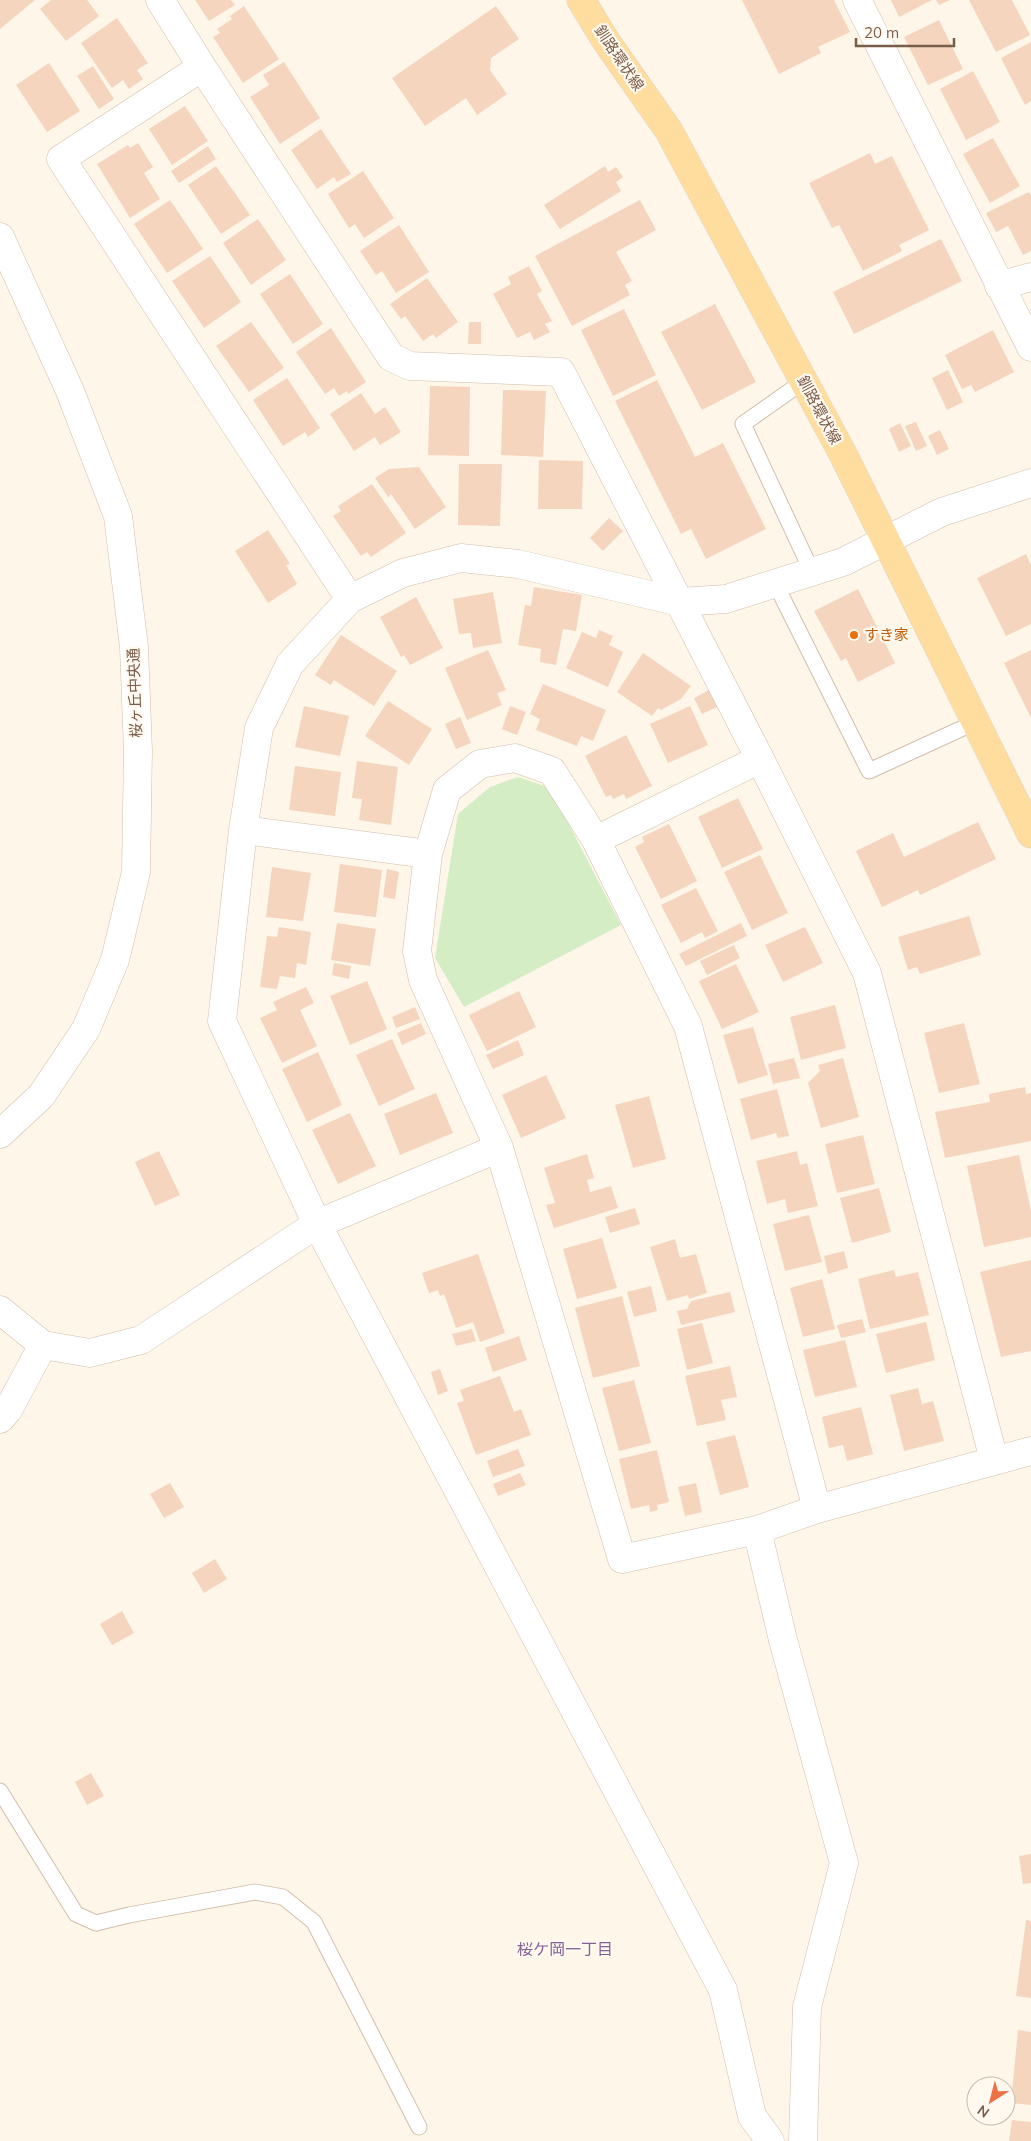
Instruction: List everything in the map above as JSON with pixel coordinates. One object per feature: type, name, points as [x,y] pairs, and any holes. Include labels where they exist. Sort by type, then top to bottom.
[{"type":"main road","name":"釧路環状線","points":[[581,0],[606,41],[670,131],[886,539],[1031,834]]},
{"type":"street","points":[[160,0],[391,356],[410,366],[561,372],[760,759],[867,973],[994,1460]]},
{"type":"street","points":[[857,0],[1031,348]]},
{"type":"street","points":[[202,67],[60,159],[350,599]]},
{"type":"street","name":"桜ヶ丘中央通","points":[[0,237],[70,391],[118,516],[134,647],[138,751],[136,872],[115,960],[86,1029],[41,1096],[0,1134]]},
{"type":"street","points":[[999,286],[1031,277]]},
{"type":"street","points":[[770,2141],[752,2116],[723,1990],[317,1224],[222,1021],[242,830],[259,728],[290,664],[350,599],[403,573],[460,558],[518,564],[680,602],[726,599],[843,562],[942,512],[1031,483]]},
{"type":"street","points":[[817,1509],[688,1026],[596,840],[552,771],[515,758],[480,764],[447,790],[428,854],[417,951],[423,980],[499,1148],[622,1559],[757,1530],[817,1509],[1031,1451]]},
{"type":"street","points":[[596,840],[760,759]]},
{"type":"street","points":[[242,830],[428,854]]},
{"type":"street","points":[[0,1310],[43,1346],[90,1353],[140,1340],[317,1224],[499,1148]]},
{"type":"street","points":[[0,1419],[8,1410],[43,1346]]},
{"type":"street","points":[[757,1530],[783,1640],[844,1863],[807,2008],[803,2141]]},
{"type":"lane","points":[[804,381],[743,424],[812,572]]},
{"type":"lane","points":[[775,584],[868,771],[976,722]]},
{"type":"lane","points":[[0,1791],[76,1914],[96,1922],[255,1892],[283,1897],[314,1922],[418,2127]]},
{"type":"green space","points":[[518,777],[550,788],[621,925],[464,1007],[435,958],[458,814],[490,787]]},
{"type":"building","points":[[0,0],[35,0],[0,29]]},
{"type":"building","points":[[51,0],[87,0],[99,16],[66,41],[40,9]]},
{"type":"building","points":[[195,0],[231,0],[235,5],[209,21]]},
{"type":"building","points":[[742,0],[834,0],[850,32],[818,47],[821,53],[779,74]]},
{"type":"building","points":[[891,0],[932,0],[899,17]]},
{"type":"building","points":[[936,0],[950,0],[939,5]]},
{"type":"building","points":[[969,0],[1012,0],[1030,35],[996,52]]},
{"type":"building","points":[[244,6],[279,59],[243,83],[213,37],[220,33],[217,29],[232,19],[230,16]]},
{"type":"building","points":[[496,6],[519,39],[491,58],[490,70],[507,94],[477,115],[466,98],[425,126],[392,78]]},
{"type":"building","points":[[117,18],[148,63],[137,70],[143,79],[129,89],[123,80],[112,88],[81,43]]},
{"type":"building","points":[[939,20],[963,69],[928,85],[904,37]]},
{"type":"building","points":[[1031,42],[1031,101],[1025,105],[1001,58]]},
{"type":"building","points":[[284,62],[320,118],[280,144],[250,97],[269,85],[263,75]]},
{"type":"building","points":[[49,63],[80,111],[47,132],[16,85]]},
{"type":"building","points":[[93,66],[114,99],[99,109],[77,76]]},
{"type":"building","points":[[973,71],[1000,122],[966,140],[940,89]]},
{"type":"building","points":[[185,106],[208,141],[172,165],[149,129]]},
{"type":"building","points":[[321,129],[351,174],[337,182],[334,177],[317,189],[291,150]]},
{"type":"building","points":[[993,138],[1020,186],[990,203],[963,154]]},
{"type":"building","points":[[138,143],[153,167],[144,173],[160,199],[130,218],[97,164],[128,145],[130,148]]},
{"type":"building","points":[[208,146],[216,159],[179,183],[171,171]]},
{"type":"building","points":[[870,153],[875,164],[892,156],[929,230],[899,245],[902,251],[863,271],[839,225],[832,228],[809,183]]},
{"type":"building","points":[[216,166],[250,215],[221,234],[188,185]]},
{"type":"building","points":[[605,166],[608,172],[616,167],[623,177],[616,182],[621,191],[560,229],[544,205]]},
{"type":"building","points":[[363,171],[394,218],[364,238],[355,224],[349,228],[328,194]]},
{"type":"building","points":[[1029,192],[1031,196],[1031,251],[1023,255],[1008,226],[996,232],[986,213]]},
{"type":"building","points":[[170,200],[203,249],[167,273],[134,224]]},
{"type":"building","points":[[640,200],[656,230],[616,252],[632,281],[625,285],[630,295],[572,326],[535,256]]},
{"type":"building","points":[[258,219],[286,260],[251,285],[223,243]]},
{"type":"building","points":[[399,225],[429,272],[396,293],[382,271],[376,275],[360,251]]},
{"type":"building","points":[[941,239],[962,281],[854,334],[833,292]]},
{"type":"building","points":[[210,256],[241,302],[204,328],[172,281]]},
{"type":"building","points":[[529,266],[542,291],[537,294],[552,321],[545,324],[550,332],[534,340],[530,332],[517,338],[493,294],[511,284],[508,277]]},
{"type":"building","points":[[290,274],[323,324],[293,344],[260,294]]},
{"type":"building","points":[[427,278],[458,322],[436,338],[433,334],[423,341],[405,316],[401,319],[390,304]]},
{"type":"building","points":[[715,304],[756,382],[702,410],[661,332]]},
{"type":"building","points":[[624,309],[656,375],[613,396],[581,330]]},
{"type":"building","points":[[251,322],[284,368],[249,392],[216,346]]},
{"type":"building","points":[[469,322],[481,322],[481,344],[468,344]]},
{"type":"building","points":[[331,328],[366,382],[348,394],[347,391],[339,396],[334,388],[325,394],[296,352]]},
{"type":"building","points":[[993,330],[1014,372],[975,392],[971,385],[962,389],[945,355]]},
{"type":"building","points":[[948,370],[963,402],[947,410],[932,378]]},
{"type":"building","points":[[287,378],[320,428],[308,437],[305,432],[283,446],[253,400]]},
{"type":"building","points":[[657,380],[695,457],[723,443],[766,529],[706,559],[691,529],[681,534],[615,401]]},
{"type":"building","points":[[430,386],[470,387],[469,456],[428,455]]},
{"type":"building","points":[[503,390],[546,391],[543,457],[501,455]]},
{"type":"building","points":[[361,393],[375,414],[385,407],[401,432],[380,445],[375,437],[354,451],[330,414]]},
{"type":"building","points":[[916,422],[927,446],[916,451],[905,426]]},
{"type":"building","points":[[900,423],[911,446],[899,452],[889,429]]},
{"type":"building","points":[[940,430],[949,449],[937,455],[928,436]]},
{"type":"building","points":[[539,460],[583,461],[582,509],[538,509]]},
{"type":"building","points":[[459,464],[502,464],[500,526],[458,525]]},
{"type":"building","points":[[419,467],[446,507],[415,529],[391,494],[388,497],[375,478],[389,469]]},
{"type":"building","points":[[372,484],[406,533],[371,557],[367,552],[361,556],[333,516],[341,511],[338,506]]},
{"type":"building","points":[[609,518],[623,531],[603,551],[590,538]]},
{"type":"building","points":[[268,530],[290,564],[286,565],[297,584],[268,603],[235,551]]},
{"type":"building","points":[[1026,554],[1031,565],[1031,624],[1006,636],[977,578]]},
{"type":"building","points":[[534,587],[582,595],[576,631],[563,629],[556,665],[540,662],[541,649],[518,645],[525,605],[531,606]]},
{"type":"building","name":"すき家","points":[[858,589],[895,663],[858,682],[846,658],[841,661],[814,611]]},
{"type":"building","points":[[493,592],[502,643],[473,648],[471,633],[459,634],[453,599]]},
{"type":"building","points":[[416,597],[443,648],[410,665],[404,655],[401,657],[380,617]]},
{"type":"building","points":[[599,630],[613,636],[609,645],[623,652],[608,687],[566,668],[582,632],[596,638]]},
{"type":"building","points":[[341,635],[397,671],[374,706],[334,680],[331,685],[315,675]]},
{"type":"building","points":[[488,650],[506,690],[497,693],[502,705],[467,720],[445,668]]},
{"type":"building","points":[[1031,650],[1031,718],[1004,663]]},
{"type":"building","points":[[643,653],[691,686],[681,699],[661,710],[658,708],[652,716],[617,692]]},
{"type":"building","points":[[543,684],[606,710],[593,741],[581,736],[577,746],[536,730],[540,719],[530,714]]},
{"type":"building","points":[[709,690],[717,707],[702,714],[694,698]]},
{"type":"building","points":[[388,701],[432,729],[409,765],[365,736]]},
{"type":"building","points":[[304,706],[349,716],[340,756],[295,747]]},
{"type":"building","points":[[510,706],[526,712],[517,735],[502,729]]},
{"type":"building","points":[[690,706],[708,745],[668,763],[650,724]]},
{"type":"building","points":[[460,717],[471,743],[456,749],[445,724]]},
{"type":"building","points":[[626,735],[652,786],[626,799],[624,794],[613,799],[611,795],[606,797],[585,756]]},
{"type":"building","points":[[357,761],[398,767],[391,825],[359,820],[362,799],[352,798]]},
{"type":"building","points":[[295,766],[341,772],[335,816],[289,810]]},
{"type":"building","points":[[738,798],[763,849],[722,868],[698,817]]},
{"type":"building","points":[[978,822],[996,859],[920,895],[918,890],[882,907],[856,851],[893,833],[904,857]]},
{"type":"building","points":[[669,824],[697,881],[661,899],[635,847],[644,842],[642,837]]},
{"type":"building","points":[[760,855],[788,913],[752,930],[724,872]]},
{"type":"building","points":[[340,864],[382,870],[376,917],[334,912]]},
{"type":"building","points":[[272,867],[311,873],[303,921],[266,917]]},
{"type":"building","points":[[387,869],[399,872],[395,899],[383,897]]},
{"type":"building","points":[[696,888],[718,931],[705,938],[702,932],[681,943],[661,905]]},
{"type":"building","points":[[969,916],[981,955],[920,974],[917,967],[908,970],[898,937]]},
{"type":"building","points":[[337,923],[376,929],[370,966],[331,960]]},
{"type":"building","points":[[741,923],[747,936],[686,966],[679,954]]},
{"type":"building","points":[[279,927],[311,932],[306,965],[297,963],[295,978],[280,976],[277,989],[260,987],[267,936],[277,937]]},
{"type":"building","points":[[805,927],[823,963],[783,982],[765,945]]},
{"type":"building","points":[[734,945],[740,958],[707,975],[700,961]]},
{"type":"building","points":[[334,963],[351,966],[349,979],[332,975]]},
{"type":"building","points":[[736,964],[759,1012],[722,1029],[699,981]]},
{"type":"building","points":[[367,981],[387,1029],[350,1045],[330,996]]},
{"type":"building","points":[[306,987],[314,1003],[300,1010],[317,1046],[282,1063],[260,1018],[277,1010],[273,1002]]},
{"type":"building","points":[[519,991],[536,1027],[487,1051],[469,1015]]},
{"type":"building","points":[[835,1005],[846,1048],[801,1060],[790,1017]]},
{"type":"building","points":[[415,1007],[420,1019],[396,1028],[392,1017]]},
{"type":"building","points":[[421,1023],[426,1034],[402,1045],[397,1033]]},
{"type":"building","points":[[964,1023],[980,1084],[939,1093],[924,1033]]},
{"type":"building","points":[[753,1027],[768,1075],[738,1084],[723,1035]]},
{"type":"building","points":[[392,1039],[415,1089],[379,1106],[356,1055]]},
{"type":"building","points":[[518,1040],[524,1055],[493,1069],[486,1055]]},
{"type":"building","points":[[318,1052],[342,1105],[307,1122],[282,1069]]},
{"type":"building","points":[[794,1058],[800,1078],[773,1084],[768,1064]]},
{"type":"building","points":[[843,1058],[859,1117],[821,1128],[808,1083],[820,1071],[818,1065]]},
{"type":"building","points":[[546,1075],[566,1118],[521,1138],[502,1095]]},
{"type":"building","points":[[1025,1087],[1026,1094],[1031,1093],[1031,1141],[945,1158],[935,1112],[990,1102],[989,1094]]},
{"type":"building","points":[[777,1089],[789,1136],[778,1138],[776,1133],[751,1140],[740,1099]]},
{"type":"building","points":[[436,1093],[453,1133],[400,1155],[384,1114]]},
{"type":"building","points":[[649,1096],[666,1159],[633,1168],[615,1105]]},
{"type":"building","points":[[350,1113],[376,1166],[338,1184],[312,1130]]},
{"type":"building","points":[[863,1135],[875,1184],[837,1193],[825,1144]]},
{"type":"building","points":[[159,1151],[180,1195],[155,1206],[135,1162]]},
{"type":"building","points":[[797,1151],[800,1165],[807,1163],[818,1206],[788,1213],[785,1199],[767,1204],[756,1161]]},
{"type":"building","points":[[587,1154],[594,1178],[587,1180],[590,1192],[611,1186],[618,1208],[554,1228],[546,1205],[555,1203],[544,1168]]},
{"type":"building","points":[[1019,1155],[1031,1211],[1031,1237],[984,1247],[967,1166]]},
{"type":"building","points":[[879,1188],[891,1232],[852,1243],[840,1198]]},
{"type":"building","points":[[635,1208],[640,1224],[610,1233],[605,1217]]},
{"type":"building","points":[[809,1215],[822,1262],[785,1271],[773,1224]]},
{"type":"building","points":[[602,1238],[617,1288],[577,1299],[563,1249]]},
{"type":"building","points":[[675,1239],[680,1258],[696,1254],[707,1293],[689,1299],[688,1295],[667,1301],[650,1247]]},
{"type":"building","points":[[844,1251],[848,1268],[828,1274],[824,1256]]},
{"type":"building","points":[[478,1254],[505,1333],[480,1342],[473,1322],[456,1328],[444,1294],[440,1296],[438,1290],[429,1293],[422,1273]]},
{"type":"building","points":[[1031,1260],[1031,1351],[1001,1357],[980,1272]]},
{"type":"building","points":[[894,1270],[896,1277],[918,1272],[929,1315],[870,1329],[858,1279]]},
{"type":"building","points":[[822,1279],[835,1329],[803,1337],[790,1288]]},
{"type":"building","points":[[651,1286],[657,1311],[634,1317],[627,1292]]},
{"type":"building","points":[[730,1292],[735,1312],[681,1325],[677,1311],[687,1309],[691,1301]]},
{"type":"building","points":[[622,1296],[640,1366],[593,1378],[575,1308]]},
{"type":"building","points":[[862,1319],[866,1332],[841,1338],[837,1325]]},
{"type":"building","points":[[926,1322],[935,1360],[886,1373],[876,1334]]},
{"type":"building","points":[[702,1323],[713,1363],[687,1370],[677,1329]]},
{"type":"building","points":[[472,1329],[476,1341],[456,1346],[452,1334]]},
{"type":"building","points":[[519,1336],[527,1360],[493,1372],[485,1348]]},
{"type":"building","points":[[845,1340],[857,1387],[815,1397],[803,1350]]},
{"type":"building","points":[[730,1366],[737,1397],[721,1400],[726,1420],[697,1426],[685,1376]]},
{"type":"building","points":[[440,1369],[448,1391],[438,1395],[431,1372]]},
{"type":"building","points":[[500,1376],[514,1412],[521,1409],[531,1435],[476,1455],[457,1403],[464,1401],[460,1390]]},
{"type":"building","points":[[634,1380],[651,1443],[619,1451],[602,1388]]},
{"type":"building","points":[[918,1388],[922,1404],[933,1401],[944,1441],[904,1451],[890,1395]]},
{"type":"building","points":[[861,1407],[873,1454],[847,1461],[843,1445],[829,1448],[822,1417]]},
{"type":"building","points":[[735,1435],[749,1487],[720,1495],[706,1442]]},
{"type":"building","points":[[518,1449],[525,1466],[493,1477],[487,1461]]},
{"type":"building","points":[[657,1450],[669,1502],[657,1505],[658,1510],[650,1512],[649,1505],[631,1509],[619,1459]]},
{"type":"building","points":[[520,1473],[526,1485],[498,1496],[493,1484]]},
{"type":"building","points":[[170,1483],[184,1507],[164,1518],[150,1494]]},
{"type":"building","points":[[696,1483],[702,1512],[685,1516],[678,1487]]},
{"type":"building","points":[[215,1559],[227,1579],[204,1593],[192,1573]]},
{"type":"building","points":[[122,1611],[134,1633],[112,1645],[100,1624]]},
{"type":"building","points":[[91,1773],[104,1796],[87,1805],[75,1782]]},
{"type":"building","points":[[1031,1854],[1031,1883],[1023,1884],[1019,1856]]},
{"type":"building","points":[[1026,1920],[1031,1921],[1031,1998],[1016,1996]]},
{"type":"building","points":[[1018,2030],[1031,2032],[1031,2105],[1016,2104],[1016,2076],[1014,2076]]},
{"type":"building","points":[[1016,2120],[1031,2122],[1031,2141],[1009,2141],[1011,2126],[1016,2126]]},
{"type":"place","name":"すき家","points":[[854,635]]},
{"type":"district","name":"桜ケ岡一丁目","points":[[565,1949]]}]
